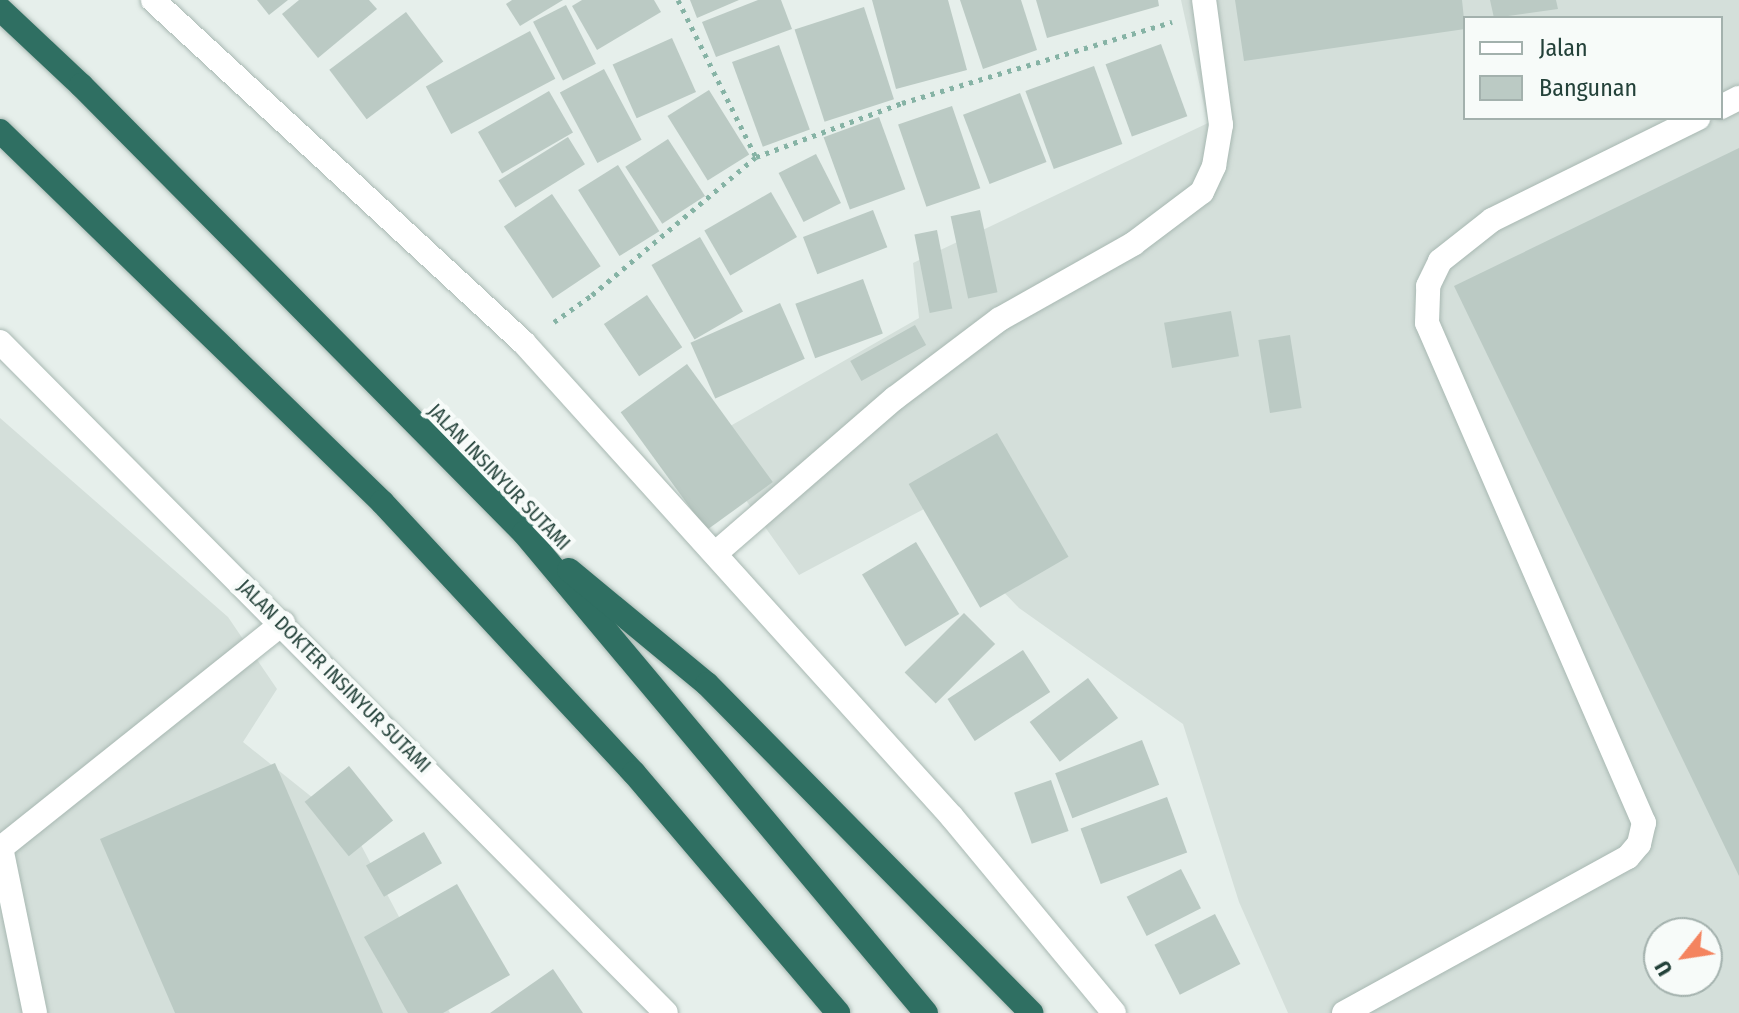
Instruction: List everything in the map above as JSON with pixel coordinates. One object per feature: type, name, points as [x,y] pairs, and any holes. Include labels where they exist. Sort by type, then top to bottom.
[{"type":"highway","name":"JALAN INSINYUR SUTAMI","points":[[0,9],[81,85],[524,533],[926,1013]]},
{"type":"highway","points":[[0,131],[382,502],[634,773],[838,1013]]},
{"type":"highway","points":[[524,533],[707,684],[1031,1013]]},
{"type":"street","points":[[153,0],[524,343],[717,552],[952,817],[1114,1013]]},
{"type":"street","points":[[717,552],[895,398],[1000,319],[1133,244],[1202,192],[1214,166],[1221,125],[1205,6]]},
{"type":"street","points":[[1344,1013],[1628,857],[1639,844],[1644,823],[1427,323],[1428,286],[1440,261],[1492,220],[1694,120]]},
{"type":"street","name":"JALAN DOKTER INSINYUR SUTAMI","points":[[0,342],[283,623],[666,1013]]},
{"type":"street","points":[[35,1013],[1,848],[283,623]]},
{"type":"path","points":[[678,0],[756,157]]},
{"type":"path","points":[[524,343],[592,295],[756,157],[902,103],[1205,6]]},
{"type":"shaded area","points":[[1181,0],[1739,0],[1739,1013],[1288,1013],[1239,902],[1183,724],[1019,608],[924,509],[799,575],[704,441],[919,318],[913,263],[1208,123]]},
{"type":"shaded area","points":[[0,418],[228,617],[277,689],[243,742],[353,830],[450,1013],[0,1013]]},
{"type":"building","points":[[257,0],[288,0],[269,15]]},
{"type":"building","points":[[299,0],[369,0],[377,9],[318,58],[282,14]]},
{"type":"building","points":[[512,0],[563,0],[520,26],[506,4]]},
{"type":"building","points":[[582,0],[654,0],[661,12],[597,50],[572,6]]},
{"type":"building","points":[[690,0],[739,0],[697,18]]},
{"type":"building","points":[[758,0],[781,0],[792,29],[716,57],[702,22]]},
{"type":"building","points":[[872,0],[948,0],[967,70],[896,89]]},
{"type":"building","points":[[960,0],[1021,0],[1037,50],[983,69]]},
{"type":"building","points":[[1036,0],[1158,0],[1159,6],[1047,38]]},
{"type":"building","points":[[1235,0],[1462,0],[1463,29],[1244,61]]},
{"type":"building","points":[[1490,0],[1556,0],[1558,9],[1508,16],[1494,16]]},
{"type":"building","points":[[566,5],[596,64],[563,81],[533,22]]},
{"type":"building","points":[[864,7],[894,99],[825,122],[795,30]]},
{"type":"building","points":[[406,12],[443,62],[367,119],[329,70]]},
{"type":"building","points":[[530,31],[555,79],[451,134],[426,86]]},
{"type":"building","points":[[672,38],[696,92],[637,118],[613,64]]},
{"type":"building","points":[[1161,44],[1187,116],[1132,137],[1106,64]]},
{"type":"building","points":[[779,45],[810,130],[763,147],[732,62]]},
{"type":"building","points":[[1094,66],[1122,144],[1054,169],[1025,91]]},
{"type":"building","points":[[604,69],[642,140],[597,163],[560,92]]},
{"type":"building","points":[[709,90],[749,154],[708,180],[667,116]]},
{"type":"building","points":[[549,91],[573,133],[502,174],[478,132]]},
{"type":"building","points":[[1020,93],[1047,162],[990,184],[963,115]]},
{"type":"building","points":[[952,106],[980,188],[926,207],[898,125]]},
{"type":"building","points":[[879,117],[905,189],[850,210],[824,137]]},
{"type":"building","points":[[568,137],[585,164],[515,208],[498,180]]},
{"type":"building","points":[[668,139],[705,196],[662,224],[625,167]]},
{"type":"building","points":[[1739,148],[1739,876],[1454,286]]},
{"type":"building","points":[[816,154],[841,203],[804,222],[779,173]]},
{"type":"building","points":[[618,165],[659,231],[619,256],[578,190]]},
{"type":"building","points":[[771,192],[797,237],[730,276],[704,230]]},
{"type":"building","points":[[552,194],[601,266],[553,299],[504,226]]},
{"type":"building","points":[[873,210],[887,247],[817,274],[803,237]]},
{"type":"building","points":[[980,210],[997,292],[968,298],[951,216]]},
{"type":"building","points":[[937,230],[952,309],[930,313],[914,234]]},
{"type":"building","points":[[700,237],[743,311],[695,339],[652,265]]},
{"type":"building","points":[[863,279],[883,334],[815,358],[795,304]]},
{"type":"building","points":[[647,295],[682,347],[639,376],[604,324]]},
{"type":"building","points":[[780,303],[805,359],[715,399],[690,343]]},
{"type":"building","points":[[1231,311],[1239,356],[1172,368],[1164,323]]},
{"type":"building","points":[[915,325],[926,345],[861,381],[850,361]]},
{"type":"building","points":[[1290,335],[1302,408],[1270,413],[1258,340]]},
{"type":"building","points":[[687,364],[773,482],[706,530],[621,412]]},
{"type":"building","points":[[997,433],[1068,557],[980,608],[909,484]]},
{"type":"building","points":[[916,542],[959,614],[905,646],[862,574]]},
{"type":"building","points":[[964,613],[995,644],[936,704],[905,672]]},
{"type":"building","points":[[1023,650],[1050,692],[975,741],[948,699]]},
{"type":"building","points":[[1088,678],[1118,718],[1060,762],[1030,722]]},
{"type":"building","points":[[1142,740],[1159,785],[1072,818],[1055,773]]},
{"type":"building","points":[[275,763],[383,1013],[175,1013],[100,839]]},
{"type":"building","points":[[349,766],[393,820],[349,856],[305,802]]},
{"type":"building","points":[[1051,780],[1069,831],[1032,844],[1014,793]]},
{"type":"building","points":[[1167,797],[1187,852],[1101,884],[1081,828]]},
{"type":"building","points":[[424,832],[442,863],[384,897],[366,866]]},
{"type":"building","points":[[1181,869],[1201,908],[1147,936],[1127,897]]},
{"type":"building","points":[[457,884],[510,975],[443,1013],[408,1013],[364,937]]},
{"type":"building","points":[[1215,914],[1240,964],[1180,995],[1154,945]]},
{"type":"building","points":[[553,969],[583,1013],[490,1013]]}]
